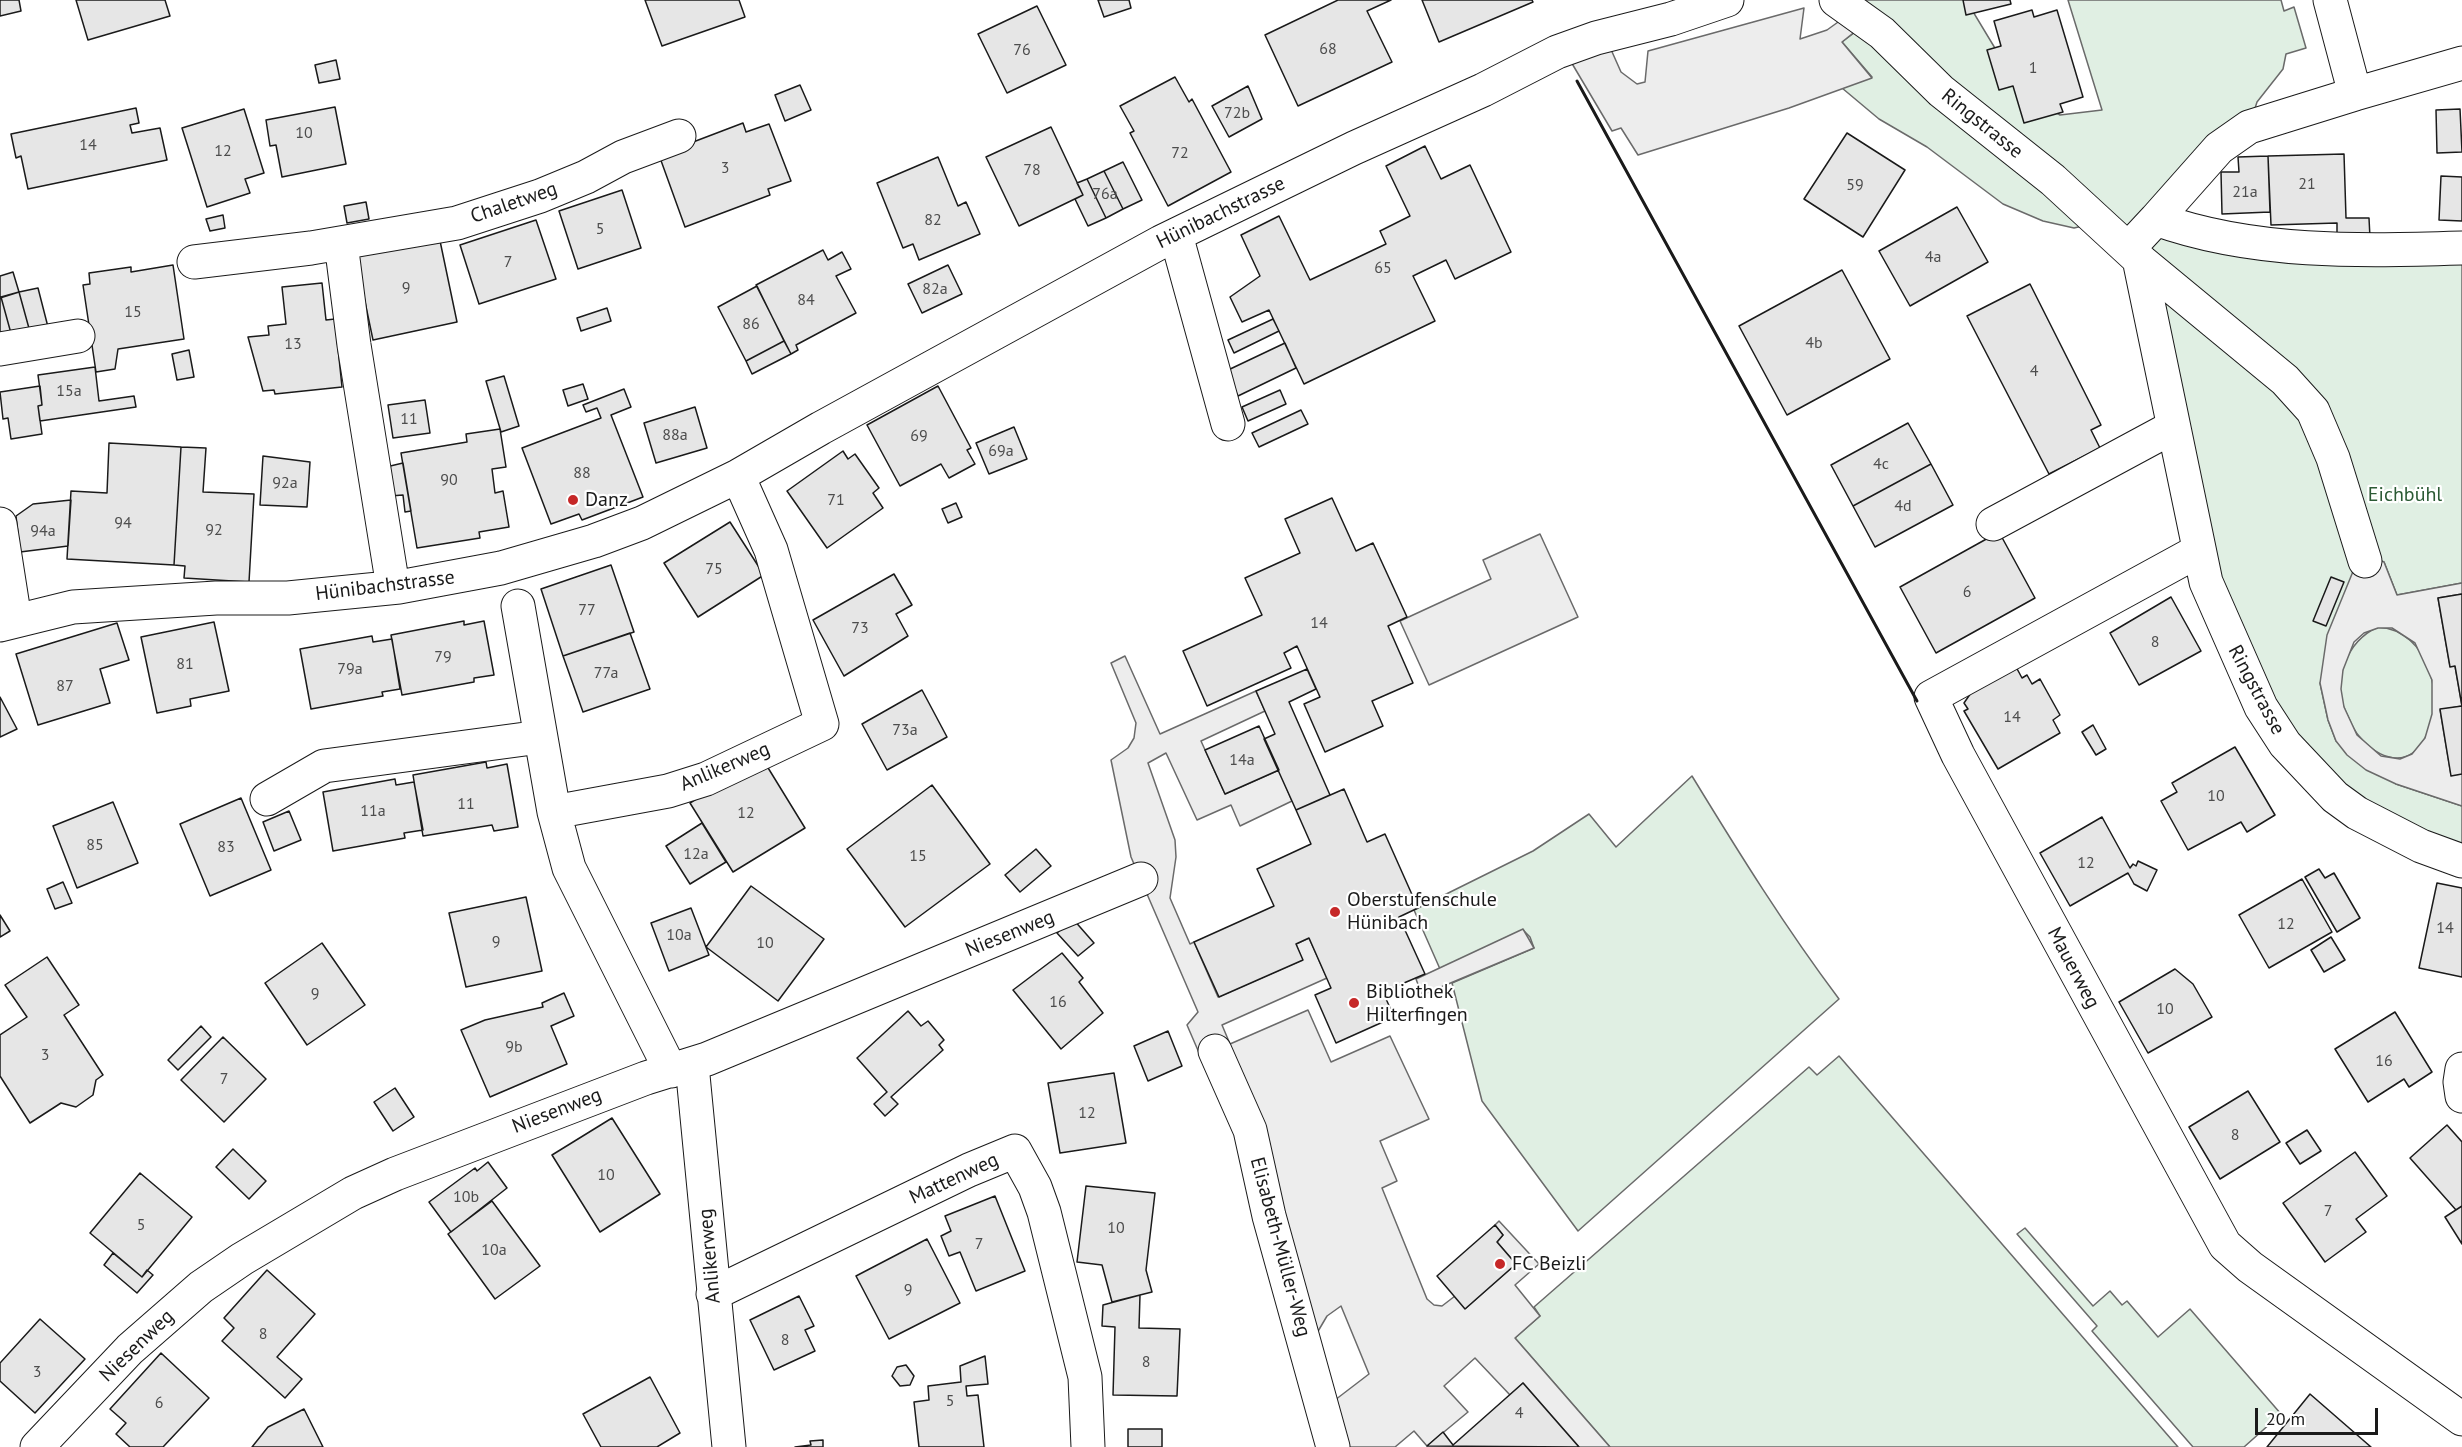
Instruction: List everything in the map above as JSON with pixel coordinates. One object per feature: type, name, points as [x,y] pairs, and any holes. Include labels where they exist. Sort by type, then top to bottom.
[{"type":"street","name":"Hünibachstrasse","points":[[0,524],[8,622],[73,607],[216,598],[288,598],[393,587],[501,568],[594,541],[642,523],[738,476],[821,428],[1176,235],[1354,148],[1483,90],[1557,52],[1596,38],[1671,19],[1727,0]]},
{"type":"street","name":"Ringstrasse","points":[[1836,0],[1882,33],[1941,91],[2053,180],[2134,254],[2285,380],[2313,411],[2333,458],[2365,561]]},
{"type":"street","points":[[2330,0],[2355,94]]},
{"type":"street","points":[[2134,254],[2156,219],[2219,148],[2249,127],[2462,63]]},
{"type":"street","name":"Chaletweg","points":[[194,262],[341,243],[457,223],[540,196],[586,177],[623,157],[679,136]]},
{"type":"street","points":[[2156,219],[2246,242],[2342,249],[2462,248]]},
{"type":"street","points":[[1176,235],[1228,424]]},
{"type":"street","points":[[341,243],[354,345],[393,587]]},
{"type":"street","name":"Ringstrasse","points":[[2134,254],[2206,582],[2261,707],[2293,753],[2335,797],[2357,813],[2421,846],[2462,861]]},
{"type":"street","points":[[0,349],[78,336]]},
{"type":"street","points":[[1993,524],[2173,427]]},
{"type":"street","name":"Anlikerweg","points":[[554,812],[668,790],[706,779],[822,723],[771,550],[738,476]]},
{"type":"street","name":"Mauerweg","points":[[2198,551],[1931,697],[1958,755],[2225,1245],[2250,1267],[2462,1419]]},
{"type":"street","name":"Anlikerweg","points":[[518,606],[554,812],[569,868],[681,1068],[713,1294],[729,1447]]},
{"type":"street","points":[[267,799],[324,766],[540,737]]},
{"type":"street","name":"Niesenweg","points":[[37,1447],[138,1342],[201,1287],[242,1259],[353,1193],[394,1174],[646,1078],[681,1068],[1141,879]]},
{"type":"street","name":"Elisabeth-Müller-Weg","points":[[1215,1051],[1250,1130],[1269,1216],[1334,1447]]},
{"type":"street","points":[[2462,1069],[2460,1082],[2462,1096]]},
{"type":"street","name":"Mattenweg","points":[[713,1294],[969,1170],[1016,1151],[1035,1187],[1044,1212],[1085,1377],[1088,1447]]},
{"type":"green space","name":"Eichbühl","points":[[1836,0],[1966,0],[2019,88],[2060,115],[2102,110],[2068,0],[2281,0],[2284,11],[2294,7],[2306,48],[2286,54],[2283,69],[2257,102],[2249,127],[2156,219],[2462,248],[2462,583],[2397,595],[2384,562],[2320,683],[2328,720],[2336,741],[2396,784],[2462,806],[2462,845],[2357,813],[2244,672],[2139,259],[2100,222],[2074,228],[2043,221],[2003,204],[1927,147],[1879,119],[1842,88],[1872,77],[1842,42],[1867,23]]},
{"type":"green space","points":[[2378,627],[2396,631],[2410,640],[2421,653],[2429,669],[2433,687],[2434,705],[2425,738],[2418,748],[2402,757],[2393,758],[2384,755],[2367,744],[2353,728],[2342,700],[2341,675],[2350,652],[2367,633]]},
{"type":"green space","points":[[1692,776],[1781,917],[1839,999],[1578,1231],[1482,1101],[1452,983],[1534,948],[1530,937],[1523,930],[1440,969],[1414,910],[1533,851],[1589,814],[1616,847]]},
{"type":"green space","points":[[1839,1056],[2178,1447],[1610,1447],[1515,1338],[1540,1316],[1534,1307],[1809,1067],[1817,1075]]},
{"type":"green space","points":[[2025,1228],[2093,1306],[2110,1291],[2122,1305],[2127,1301],[2158,1337],[2190,1309],[2281,1414],[2244,1447],[2193,1447],[2092,1331],[2097,1326],[2017,1234]]},
{"type":"shaded area","points":[[1804,8],[1800,39],[1827,30],[1852,12],[1867,22],[1842,42],[1872,78],[1789,108],[1638,155],[1621,128],[1612,131],[1564,50],[1605,36],[1621,72],[1637,84],[1645,82],[1648,51]]},
{"type":"shaded area","points":[[1540,534],[1578,617],[1429,685],[1400,621],[1491,579],[1483,560]]},
{"type":"shaded area","points":[[2377,559],[2384,562],[2397,595],[2462,583],[2462,594],[2438,598],[2450,666],[2455,666],[2462,706],[2440,710],[2451,775],[2462,774],[2462,806],[2396,784],[2366,770],[2347,755],[2336,741],[2328,720],[2320,683],[2327,635],[2354,569]],"holes":[[[2378,628],[2392,628],[2415,643],[2432,680],[2432,714],[2425,738],[2412,754],[2400,759],[2381,756],[2357,735],[2344,707],[2341,689],[2343,670],[2354,642],[2364,633]]]},
{"type":"shaded area","points":[[1125,656],[1160,734],[1256,691],[1265,711],[1201,741],[1225,794],[1279,770],[1292,801],[1240,826],[1231,805],[1197,820],[1166,753],[1148,763],[1175,840],[1176,857],[1170,898],[1190,944],[1194,942],[1218,997],[1302,960],[1296,944],[1309,938],[1327,978],[1222,1025],[1230,1044],[1308,1010],[1331,1062],[1390,1036],[1429,1119],[1380,1141],[1397,1181],[1382,1188],[1427,1299],[1434,1305],[1442,1306],[1455,1296],[1466,1308],[1516,1264],[1497,1242],[1503,1235],[1495,1225],[1499,1221],[1539,1264],[1515,1285],[1540,1316],[1515,1338],[1610,1447],[1579,1447],[1523,1383],[1510,1395],[1475,1358],[1444,1386],[1468,1412],[1427,1446],[1414,1431],[1395,1447],[1333,1447],[1248,1166],[1187,1025],[1198,1012],[1131,857],[1111,760],[1128,748],[1134,738],[1136,723],[1111,663]],"holes":[[[1341,1306],[1369,1374],[1335,1400],[1317,1333],[1327,1316]]]},
{"type":"shaded area","points":[[1523,929],[1534,948],[1422,995],[1416,979]]},
{"type":"building","points":[[0,0],[19,0],[21,11],[0,16]]},
{"type":"building","points":[[76,0],[165,0],[170,16],[88,40]]},
{"type":"building","points":[[645,0],[739,0],[745,17],[662,46]]},
{"type":"building","points":[[1098,0],[1129,0],[1131,8],[1104,17]]},
{"type":"building","points":[[1338,0],[1391,0],[1367,11],[1392,62],[1298,106],[1265,35]]},
{"type":"building","points":[[1422,0],[1532,0],[1533,2],[1439,42]]},
{"type":"building","points":[[1963,0],[2010,0],[2011,4],[1966,15]]},
{"type":"building","points":[[1037,6],[1066,65],[1007,93],[978,34]]},
{"type":"building","points":[[2032,10],[2034,17],[2057,10],[2083,97],[2060,104],[2063,112],[2024,123],[2013,86],[1999,90],[1987,50],[2001,46],[1994,21]]},
{"type":"building","points":[[336,60],[340,79],[319,83],[315,65]]},
{"type":"building","points":[[1175,77],[1189,102],[1192,99],[1231,172],[1168,206],[1130,133],[1134,131],[1120,106]]},
{"type":"building","points":[[800,85],[811,110],[785,121],[775,95]]},
{"type":"building","points":[[1248,86],[1262,119],[1229,137],[1212,106]]},
{"type":"building","points":[[335,107],[346,164],[282,177],[276,145],[270,146],[266,120]]},
{"type":"building","points":[[136,108],[139,123],[130,125],[132,133],[160,128],[167,160],[28,189],[21,156],[16,158],[11,134]]},
{"type":"building","points":[[244,109],[264,173],[245,179],[250,193],[207,207],[182,128]]},
{"type":"building","points":[[2460,109],[2462,152],[2437,153],[2436,110]]},
{"type":"building","points":[[743,123],[746,132],[769,124],[791,181],[768,189],[770,195],[685,227],[659,155]]},
{"type":"building","points":[[1051,127],[1083,195],[1019,226],[986,157]]},
{"type":"building","points":[[1847,133],[1905,170],[1863,237],[1804,199]]},
{"type":"building","points":[[1425,146],[1441,179],[1470,165],[1511,252],[1455,279],[1446,260],[1413,276],[1435,321],[1304,384],[1269,310],[1242,322],[1230,297],[1260,276],[1241,235],[1279,216],[1310,280],[1386,244],[1380,231],[1410,216],[1386,166]]},
{"type":"building","points":[[2344,154],[2346,218],[2369,218],[2370,238],[2337,240],[2337,223],[2271,225],[2268,156]]},
{"type":"building","points":[[2268,156],[2270,212],[2222,214],[2221,172],[2239,172],[2238,157]]},
{"type":"building","points":[[938,157],[958,206],[966,202],[980,234],[919,260],[913,244],[903,248],[877,183]]},
{"type":"building","points":[[1123,162],[1142,200],[1123,209],[1104,171]]},
{"type":"building","points":[[1104,171],[1123,209],[1106,218],[1087,179]]},
{"type":"building","points":[[2441,176],[2462,177],[2462,221],[2439,220]]},
{"type":"building","points":[[1087,179],[1106,218],[1088,226],[1075,199],[1083,195],[1077,183]]},
{"type":"building","points":[[622,190],[641,248],[578,269],[559,211]]},
{"type":"building","points":[[366,202],[369,219],[347,223],[344,206]]},
{"type":"building","points":[[1957,207],[1988,262],[1910,306],[1879,251]]},
{"type":"building","points":[[223,215],[225,228],[210,231],[206,219]]},
{"type":"building","points":[[536,220],[556,279],[479,304],[460,245]]},
{"type":"building","points":[[439,236],[457,322],[373,340],[355,254]]},
{"type":"building","points":[[823,250],[828,260],[842,252],[851,269],[836,276],[856,313],[796,345],[798,350],[791,354],[756,285]]},
{"type":"building","points":[[173,265],[184,339],[118,349],[115,369],[96,372],[83,285],[90,284],[89,273],[131,267],[131,272]]},
{"type":"building","points":[[948,265],[962,294],[922,313],[908,284]]},
{"type":"building","points":[[1842,270],[1890,359],[1787,415],[1739,326]]},
{"type":"building","points":[[13,272],[19,292],[0,298],[0,276]]},
{"type":"building","points":[[322,283],[326,320],[335,319],[342,387],[275,394],[274,390],[263,391],[248,337],[269,335],[268,326],[286,324],[282,287]]},
{"type":"building","points":[[2030,284],[2101,425],[2091,430],[2100,448],[2049,474],[1967,316]]},
{"type":"building","points":[[757,286],[784,341],[746,361],[718,307]]},
{"type":"building","points":[[38,288],[48,327],[30,332],[19,292]]},
{"type":"building","points":[[19,292],[30,332],[12,337],[1,297]]},
{"type":"building","points":[[0,298],[12,337],[0,340]]},
{"type":"building","points":[[607,308],[611,321],[581,331],[577,318]]},
{"type":"building","points":[[1273,319],[1279,331],[1234,353],[1228,340]]},
{"type":"building","points":[[784,341],[791,354],[752,374],[746,361]]},
{"type":"building","points":[[1285,343],[1296,368],[1238,396],[1226,371]]},
{"type":"building","points":[[189,350],[194,377],[177,380],[172,354]]},
{"type":"building","points":[[95,367],[99,401],[134,396],[136,407],[40,421],[38,406],[42,405],[38,375]]},
{"type":"building","points":[[504,376],[519,426],[501,432],[486,381]]},
{"type":"building","points":[[583,384],[588,399],[568,406],[563,390]]},
{"type":"building","points":[[40,386],[42,405],[38,406],[42,434],[11,439],[8,418],[3,419],[0,392]]},
{"type":"building","points":[[938,386],[971,448],[967,450],[975,464],[949,478],[941,464],[900,486],[867,425]]},
{"type":"building","points":[[624,389],[631,407],[611,415],[643,497],[582,520],[579,514],[551,524],[522,448],[601,418],[597,408],[586,412],[583,405]]},
{"type":"building","points":[[1280,390],[1286,404],[1248,421],[1242,407]]},
{"type":"building","points":[[425,400],[430,433],[393,438],[388,405]]},
{"type":"building","points":[[695,407],[707,448],[656,463],[644,423]]},
{"type":"building","points":[[1301,410],[1308,424],[1259,447],[1252,433]]},
{"type":"building","points":[[1908,423],[1931,464],[1853,506],[1831,465]]},
{"type":"building","points":[[1014,427],[1027,459],[989,474],[976,443]]},
{"type":"building","points":[[500,429],[506,467],[492,469],[495,493],[503,491],[509,527],[479,532],[480,538],[417,548],[401,453],[467,442],[466,434]]},
{"type":"building","points":[[109,443],[181,447],[174,565],[67,559],[71,491],[107,493]]},
{"type":"building","points":[[181,447],[206,448],[203,492],[254,494],[249,582],[184,578],[185,566],[174,565]]},
{"type":"building","points":[[843,451],[848,459],[855,454],[879,488],[873,493],[883,508],[827,548],[787,491]]},
{"type":"building","points":[[263,456],[310,462],[307,507],[260,505]]},
{"type":"building","points":[[403,463],[411,511],[405,512],[403,495],[390,496],[386,467]]},
{"type":"building","points":[[1931,464],[1953,505],[1875,547],[1853,506]]},
{"type":"building","points":[[1332,498],[1356,551],[1373,543],[1407,617],[1388,626],[1413,683],[1372,701],[1383,726],[1325,752],[1304,704],[1320,697],[1297,646],[1284,653],[1291,668],[1207,706],[1183,651],[1262,615],[1245,578],[1300,553],[1285,519]]},
{"type":"building","points":[[71,500],[68,546],[20,552],[16,516],[33,504]]},
{"type":"building","points":[[956,503],[962,517],[948,523],[942,509]]},
{"type":"building","points":[[730,522],[764,575],[698,617],[664,563]]},
{"type":"building","points":[[1999,532],[2035,598],[1936,653],[1900,587]]},
{"type":"building","points":[[611,565],[634,632],[563,656],[541,589]]},
{"type":"building","points":[[894,574],[912,605],[896,614],[908,636],[844,676],[813,620]]},
{"type":"building","points":[[2331,577],[2344,582],[2326,626],[2313,621]]},
{"type":"building","points":[[2462,594],[2462,706],[2455,666],[2450,667],[2438,598]]},
{"type":"building","points":[[2171,597],[2201,651],[2139,685],[2110,633]]},
{"type":"building","points":[[464,621],[464,625],[484,621],[494,675],[474,678],[474,682],[402,695],[391,635]]},
{"type":"building","points":[[214,622],[229,691],[190,699],[191,706],[157,713],[141,637]]},
{"type":"building","points":[[117,623],[129,660],[100,669],[110,703],[38,725],[16,654]]},
{"type":"building","points":[[630,633],[650,689],[583,712],[563,656]]},
{"type":"building","points":[[372,636],[373,642],[392,639],[400,689],[382,692],[383,696],[311,709],[300,649]]},
{"type":"building","points":[[2015,665],[2022,678],[2027,675],[2032,684],[2040,679],[2060,715],[2053,720],[2060,733],[1998,769],[1964,711],[1968,709],[1964,703],[1973,690]]},
{"type":"building","points":[[1307,669],[1316,689],[1289,702],[1330,795],[1296,810],[1264,739],[1275,734],[1256,691]]},
{"type":"building","points":[[922,690],[947,737],[887,770],[862,724]]},
{"type":"building","points":[[0,697],[17,729],[0,737]]},
{"type":"building","points":[[2462,706],[2462,774],[2451,776],[2440,709]]},
{"type":"building","points":[[2093,725],[2106,749],[2096,755],[2082,732]]},
{"type":"building","points":[[1259,726],[1279,770],[1225,794],[1205,750]]},
{"type":"building","points":[[2235,747],[2275,815],[2247,832],[2241,822],[2188,850],[2161,801],[2177,792],[2172,783]]},
{"type":"building","points":[[762,758],[805,828],[733,872],[690,803]]},
{"type":"building","points":[[486,762],[487,768],[507,764],[518,827],[494,831],[492,825],[423,836],[413,775]]},
{"type":"building","points":[[395,779],[396,785],[414,782],[423,830],[404,833],[405,838],[333,851],[323,792]]},
{"type":"building","points":[[932,785],[990,864],[905,927],[847,849]]},
{"type":"building","name":"Oberstufenschule Hünibach","points":[[1344,789],[1367,842],[1385,834],[1418,908],[1399,917],[1425,974],[1383,992],[1394,1017],[1336,1043],[1315,995],[1331,988],[1309,938],[1296,944],[1303,960],[1219,997],[1194,942],[1274,906],[1257,869],[1311,844],[1296,810]]},
{"type":"building","points":[[241,798],[271,870],[210,896],[180,824]]},
{"type":"building","points":[[113,802],[138,863],[77,888],[53,826]]},
{"type":"building","points":[[289,811],[301,840],[274,851],[263,822]]},
{"type":"building","points":[[2102,817],[2130,868],[2133,864],[2136,866],[2138,861],[2157,870],[2147,891],[2134,884],[2128,873],[2070,906],[2040,853]]},
{"type":"building","points":[[702,823],[726,862],[690,884],[666,846]]},
{"type":"building","points":[[1036,849],[1051,866],[1020,892],[1005,875]]},
{"type":"building","points":[[2319,869],[2325,878],[2334,873],[2360,918],[2337,932],[2305,877]]},
{"type":"building","points":[[2302,879],[2332,932],[2269,968],[2239,915]]},
{"type":"building","points":[[63,882],[72,903],[55,909],[47,889]]},
{"type":"building","points":[[2437,883],[2462,888],[2462,977],[2419,968]]},
{"type":"building","points":[[751,886],[824,939],[778,1001],[706,947]]},
{"type":"building","points":[[526,897],[542,971],[466,987],[449,913]]},
{"type":"building","points":[[691,908],[709,955],[669,971],[651,923]]},
{"type":"building","points":[[0,915],[10,931],[0,937]]},
{"type":"building","points":[[1073,919],[1094,943],[1078,956],[1057,933]]},
{"type":"building","points":[[2331,937],[2345,960],[2324,972],[2311,950]]},
{"type":"building","points":[[322,943],[365,1005],[307,1045],[265,983]]},
{"type":"building","points":[[1062,953],[1083,978],[1079,982],[1103,1013],[1061,1049],[1013,990]]},
{"type":"building","points":[[47,957],[79,1005],[64,1015],[103,1075],[96,1080],[93,1095],[76,1107],[61,1103],[30,1123],[0,1076],[0,1035],[27,1017],[5,985]]},
{"type":"building","points":[[2175,969],[2193,984],[2212,1017],[2148,1053],[2119,1002]]},
{"type":"building","points":[[564,993],[574,1016],[551,1026],[567,1064],[490,1097],[461,1030],[485,1020],[543,1007],[542,1003]]},
{"type":"building","points":[[908,1011],[921,1026],[928,1021],[944,1040],[939,1045],[943,1050],[891,1097],[898,1104],[885,1116],[874,1104],[887,1092],[857,1058]]},
{"type":"building","points":[[2395,1012],[2432,1072],[2409,1087],[2404,1079],[2368,1102],[2335,1049]]},
{"type":"building","points":[[201,1026],[211,1037],[178,1070],[168,1060]]},
{"type":"building","points":[[1168,1031],[1182,1066],[1148,1081],[1134,1046]]},
{"type":"building","points":[[223,1037],[266,1079],[224,1122],[181,1080]]},
{"type":"building","points":[[1114,1073],[1126,1143],[1060,1153],[1048,1083]]},
{"type":"building","points":[[395,1088],[414,1117],[393,1131],[374,1102]]},
{"type":"building","points":[[2248,1091],[2280,1142],[2220,1179],[2189,1127]]},
{"type":"building","points":[[612,1118],[660,1194],[600,1232],[552,1155]]},
{"type":"building","points":[[2447,1125],[2462,1142],[2462,1206],[2456,1210],[2410,1158]]},
{"type":"building","points":[[2307,1130],[2321,1151],[2300,1164],[2286,1143]]},
{"type":"building","points":[[233,1149],[266,1181],[249,1199],[216,1167]]},
{"type":"building","points":[[2355,1152],[2387,1196],[2356,1219],[2366,1232],[2325,1262],[2283,1203]]},
{"type":"building","points":[[488,1162],[507,1188],[451,1232],[429,1202],[475,1168],[477,1171]]},
{"type":"building","points":[[140,1173],[192,1217],[142,1277],[90,1233]]},
{"type":"building","points":[[1086,1186],[1155,1193],[1146,1270],[1152,1292],[1112,1302],[1102,1265],[1077,1262]]},
{"type":"building","points":[[995,1196],[1025,1271],[976,1291],[960,1252],[949,1256],[941,1236],[951,1231],[945,1216]]},
{"type":"building","points":[[492,1201],[540,1266],[495,1299],[448,1234]]},
{"type":"building","points":[[2462,1206],[2462,1244],[2445,1217]]},
{"type":"building","points":[[1495,1225],[1503,1235],[1497,1242],[1516,1264],[1465,1309],[1437,1276]]},
{"type":"building","points":[[927,1239],[960,1303],[889,1339],[856,1276]]},
{"type":"building","points":[[113,1253],[142,1277],[147,1270],[153,1275],[137,1293],[104,1265]]},
{"type":"building","points":[[267,1270],[315,1314],[277,1357],[302,1379],[285,1398],[222,1341],[234,1328],[224,1318]]},
{"type":"building","points":[[1140,1295],[1139,1328],[1180,1329],[1177,1396],[1113,1395],[1115,1327],[1102,1326],[1103,1305]]},
{"type":"building","points":[[799,1296],[814,1326],[805,1330],[815,1351],[774,1370],[750,1320]]},
{"type":"building","points":[[40,1319],[85,1359],[35,1413],[0,1381],[0,1363]]},
{"type":"building","points":[[161,1353],[209,1398],[163,1447],[130,1447],[116,1434],[126,1423],[110,1409]]},
{"type":"building","points":[[985,1356],[988,1384],[966,1386],[967,1396],[978,1395],[984,1447],[919,1447],[914,1402],[929,1400],[928,1386],[961,1382],[960,1366]]},
{"type":"building","points":[[906,1365],[914,1376],[910,1385],[900,1386],[892,1376],[897,1367]]},
{"type":"building","points":[[650,1377],[680,1433],[657,1447],[601,1447],[583,1414]]},
{"type":"building","points":[[1523,1383],[1579,1447],[1427,1446],[1443,1432],[1453,1445]]},
{"type":"building","points":[[2310,1394],[2371,1447],[2267,1447]]},
{"type":"building","points":[[304,1409],[323,1447],[252,1447],[268,1427]]},
{"type":"building","points":[[1128,1429],[1162,1429],[1162,1447],[1128,1447]]},
{"type":"building","points":[[823,1440],[823,1447],[795,1447],[811,1445],[810,1441]]},
{"type":"wall","points":[[1577,81],[1917,701]]},
{"type":"place","name":"Danz","points":[[573,500]]},
{"type":"place","name":"Oberstufenschule Hünibach","points":[[1335,912]]},
{"type":"place","name":"Bibliothek Hilterfingen","points":[[1354,1003]]},
{"type":"place","name":"FC Beizli","points":[[1500,1264]]}]
